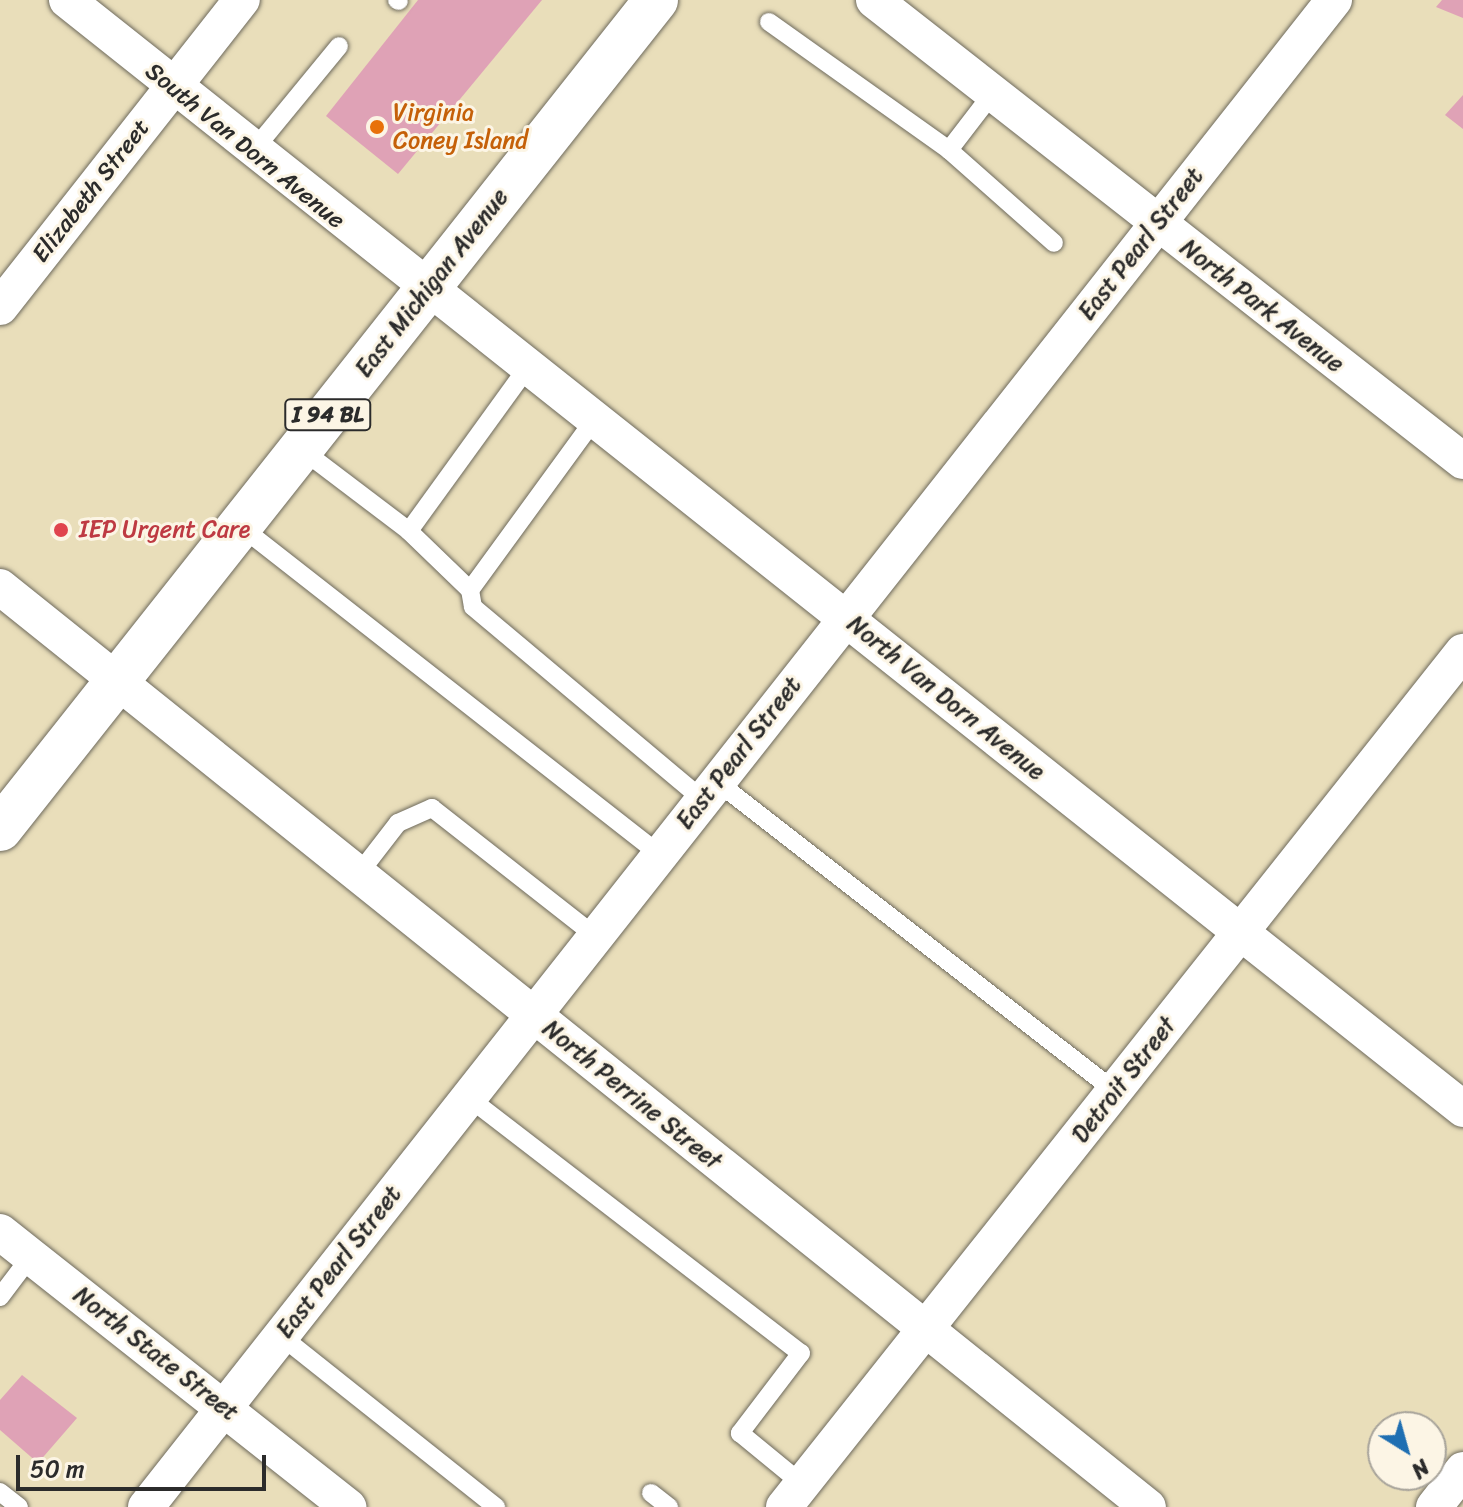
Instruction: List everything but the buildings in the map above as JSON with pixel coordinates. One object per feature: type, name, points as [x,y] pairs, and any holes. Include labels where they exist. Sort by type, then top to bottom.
[{"type":"main road","name":"East Michigan Avenue","points":[[0,829],[656,0]]},
{"type":"street","name":"South Van Dorn Avenue","points":[[67,0],[171,88],[426,290]]},
{"type":"street","name":"Elizabeth Street","points":[[0,307],[242,0]]},
{"type":"street","name":"North Park Avenue","points":[[874,0],[1463,461]]},
{"type":"street","name":"East Pearl Street","points":[[146,1507],[1334,0]]},
{"type":"street","name":"North Van Dorn Avenue","points":[[426,290],[846,617],[1238,934],[1463,1109]]},
{"type":"street","name":"North Perrine Street","points":[[0,587],[924,1331],[1148,1507]]},
{"type":"street","name":"Detroit Street","points":[[793,1495],[1463,652]]},
{"type":"street","name":"North State Street","points":[[0,1232],[348,1507]]},
{"type":"street","points":[[1434,1507],[1463,1470]]},
{"type":"lane","points":[[769,22],[899,122],[949,150],[1054,243]]},
{"type":"lane","points":[[252,152],[339,46]]},
{"type":"lane","points":[[949,150],[992,94]]},
{"type":"lane","points":[[409,531],[527,368]]},
{"type":"lane","points":[[470,590],[594,420]]},
{"type":"lane","points":[[301,449],[409,531],[470,590],[473,607],[709,790],[1116,1092]]},
{"type":"lane","points":[[240,526],[659,854]]},
{"type":"lane","points":[[357,876],[398,823],[432,808],[595,936]]},
{"type":"lane","points":[[468,1097],[801,1353],[740,1433],[793,1495]]},
{"type":"lane","points":[[0,1297],[31,1256]]},
{"type":"lane","points":[[281,1336],[496,1507]]},
{"type":"lane","points":[[0,1492],[19,1507]]},
{"type":"lane","points":[[651,1493],[669,1507]]},
{"type":"place","name":"Virginia Coney Island","points":[[377,127]]},
{"type":"place","name":"IEP Urgent Care","points":[[61,530]]}]
